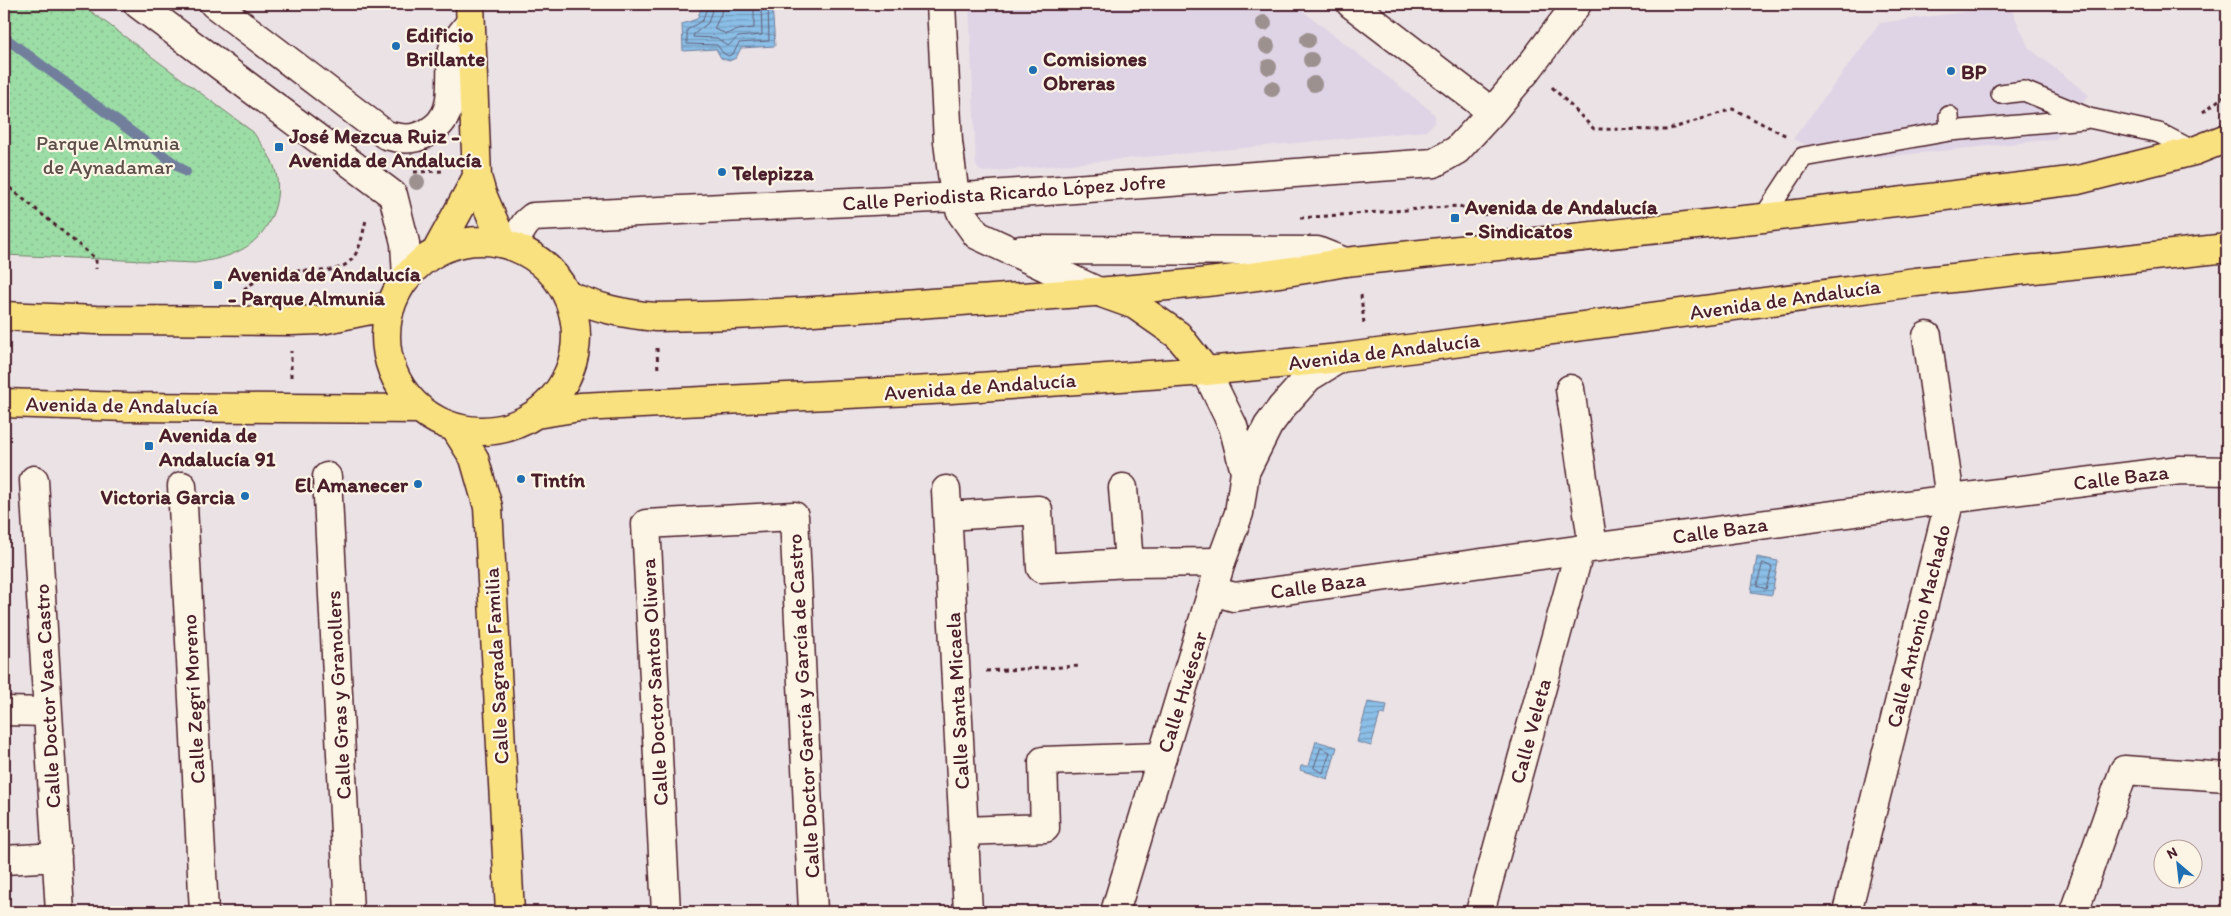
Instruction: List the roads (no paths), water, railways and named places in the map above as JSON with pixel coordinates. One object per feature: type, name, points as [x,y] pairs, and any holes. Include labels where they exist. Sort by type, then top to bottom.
[{"type":"main road","points":[[470,13],[477,177],[507,245]]},
{"type":"main road","points":[[567,295],[597,308],[624,314],[663,317],[849,308],[1099,292],[1287,273],[1345,262],[1764,218],[2078,180],[2194,151],[2227,138]]},
{"type":"main road","points":[[436,252],[477,177]]},
{"type":"main road","points":[[475,241],[507,245],[540,261],[558,280],[567,295],[576,326],[574,355],[570,368],[557,393],[536,414],[516,424],[499,429],[484,431],[454,428],[432,418],[420,409],[398,384],[388,356],[386,333],[390,306],[407,277],[422,261],[436,252],[455,245],[475,241]]},
{"type":"main road","name":"Avenida de Andalucía","points":[[536,414],[580,408],[952,389],[1206,371],[1340,358],[1916,282],[2227,248]]},
{"type":"main road","points":[[1099,292],[1135,305],[1178,335],[1206,371]]},
{"type":"main road","points":[[4,316],[115,320],[291,321],[321,320],[390,306]]},
{"type":"main road","name":"Avenida de Andalucía","points":[[4,403],[127,407],[420,409]]},
{"type":"main road","name":"Calle Sagrada Familia","points":[[454,428],[474,458],[488,507],[510,912]]},
{"type":"street","points":[[138,4],[394,195],[405,243],[407,277]]},
{"type":"street","points":[[214,4],[386,135],[404,140],[419,137],[435,129],[446,116],[451,101],[453,47],[470,13]]},
{"type":"street","points":[[941,4],[948,142],[955,197],[962,214],[977,235],[1099,292]]},
{"type":"street","points":[[1351,4],[1492,112]]},
{"type":"street","name":"Calle Periodista Ricardo López Jofre","points":[[507,245],[526,223],[534,217],[955,197],[1434,163],[1457,150],[1492,112],[1528,69],[1576,4]]},
{"type":"street","points":[[1005,249],[1033,252],[1317,251],[1345,262]]},
{"type":"street","name":"Calle Antonio Machado","points":[[1846,912],[1950,499],[1928,336]]},
{"type":"street","name":"Calle Huéscar","points":[[1115,912],[1221,562],[1238,513],[1245,472],[1268,426],[1282,407],[1309,377],[1340,358]]},
{"type":"street","name":"Calle Huéscar","points":[[1206,371],[1233,426],[1245,472]]},
{"type":"street","name":"Calle Veleta","points":[[1480,912],[1586,548],[1570,389]]},
{"type":"street","name":"Calle Baza","points":[[1213,591],[1234,597],[1950,499],[2180,470],[2227,471]]},
{"type":"street","name":"Calle Gras y Granollers","points":[[327,477],[349,912]]},
{"type":"street","name":"Calle Doctor Vaca Castro","points":[[34,480],[60,912]]},
{"type":"street","name":"Calle Zegrí Moreno","points":[[182,486],[204,912]]},
{"type":"street","points":[[1122,488],[1128,563],[1221,562]]},
{"type":"street","name":"Calle Santa Micaela","points":[[968,912],[947,503],[1038,510],[1041,568],[1128,563]]},
{"type":"street","name":"Calle Doctor García y García de Castro","points":[[718,520],[794,516],[813,912]]},
{"type":"street","name":"Calle Doctor Santos Olivera","points":[[666,912],[646,524],[718,520]]},
{"type":"street","points":[[4,711],[48,712]]},
{"type":"street","points":[[964,831],[1045,828],[1042,761],[1162,757]]},
{"type":"street","points":[[2074,912],[2124,770],[2227,777]]},
{"type":"street","points":[[4,860],[57,857]]},
{"type":"lane","points":[[2001,94],[2024,91],[2089,118],[2159,133],[2194,151]]},
{"type":"lane","points":[[1764,218],[1803,157],[1950,124],[2089,118]]},
{"type":"water","points":[[703,4],[772,4],[775,46],[741,48],[736,58],[729,61],[721,58],[716,49],[683,51],[682,24],[697,19]]},
{"type":"water","points":[[1757,557],[1778,561],[1772,595],[1751,592]]},
{"type":"water","points":[[1368,702],[1387,705],[1385,715],[1380,714],[1371,746],[1357,742]]},
{"type":"water","points":[[1316,741],[1337,747],[1328,779],[1300,770],[1301,766],[1309,766]]},
{"type":"waterway","points":[[4,37],[186,172]]},
{"type":"place","name":"Edificio Brillante","points":[[396,46]]},
{"type":"place","name":"Comisiones Obreras","points":[[1033,70]]},
{"type":"place","name":"BP","points":[[1951,71]]},
{"type":"place","name":"José Mezcua Ruiz - Avenida de Andalucía","points":[[279,147]]},
{"type":"place","name":"Telepizza","points":[[722,172]]},
{"type":"place","name":"Avenida de Andalucía - Sindicatos","points":[[1455,218]]},
{"type":"place","name":"Avenida de Andalucía - Parque Almunia","points":[[218,285]]},
{"type":"place","name":"Avenida de Andalucía 91","points":[[149,446]]},
{"type":"place","name":"Tintín","points":[[521,479]]},
{"type":"place","name":"El Amanecer","points":[[418,484]]},
{"type":"place","name":"Victoria Garcia","points":[[245,496]]},
{"type":"park label","name":"Parque Almunia de Aynadamar","points":[[108,154]]}]
